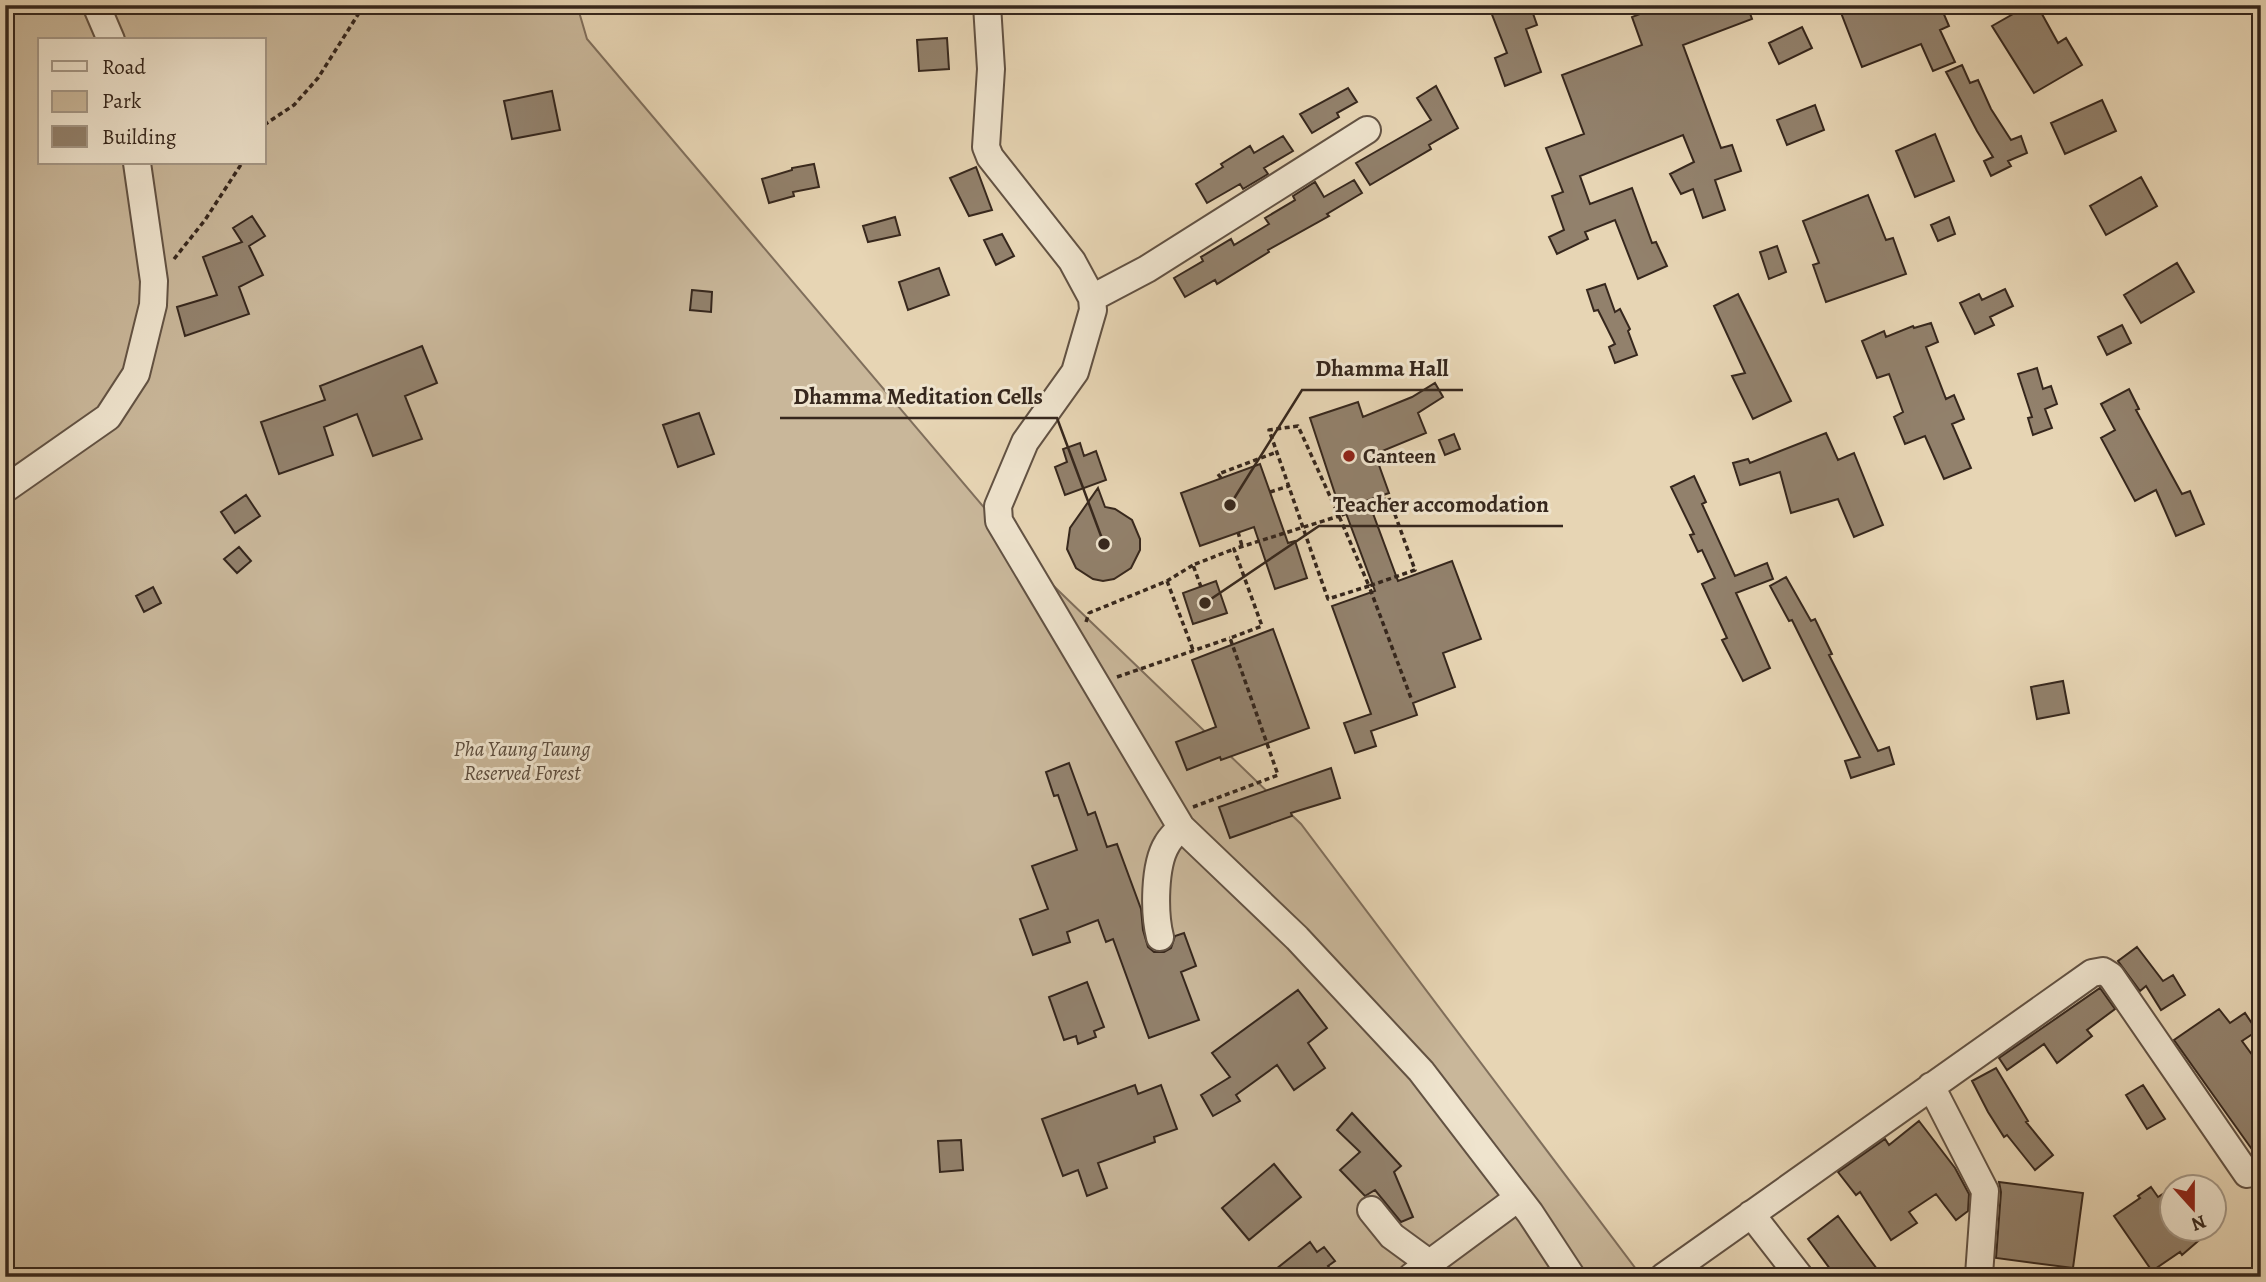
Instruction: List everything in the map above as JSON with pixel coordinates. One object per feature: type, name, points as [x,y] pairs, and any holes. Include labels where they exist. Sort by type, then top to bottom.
[{"type":"street","points":[[96,5],[110,38]]},
{"type":"street","points":[[987,5],[991,69],[985,135],[990,157],[1072,261],[1092,298],[1093,310],[1075,372],[1026,442],[1000,498],[999,521],[1183,819],[1421,1071],[1518,1198],[1572,1277]]},
{"type":"street","points":[[1092,298],[1147,269],[1367,130]]},
{"type":"street","points":[[5,489],[108,417],[136,374],[153,305],[154,281],[136,164]]},
{"type":"street","points":[[1160,937],[1157,921],[1158,868],[1166,844],[1183,819]]},
{"type":"street","points":[[1663,1277],[2092,973],[2103,971],[2111,976],[2247,1174]]},
{"type":"street","points":[[1931,1086],[1985,1191],[1977,1277]]},
{"type":"street","points":[[1371,1210],[1420,1270],[1518,1198]]},
{"type":"street","points":[[1751,1214],[1800,1277]]},
{"type":"path","points":[[266,124],[294,105],[318,78],[364,5]]},
{"type":"path","points":[[154,281],[205,220],[241,164]]},
{"type":"path","points":[[1083,631],[1089,613],[1167,581],[1193,565],[1242,546],[1303,526],[1339,516],[1389,498],[1415,570],[1369,586],[1328,599],[1303,526],[1269,430],[1297,426],[1339,516],[1369,586],[1411,698]]},
{"type":"path","points":[[1220,478],[1218,474],[1277,452]]},
{"type":"path","points":[[1270,492],[1289,486]]},
{"type":"path","points":[[1238,533],[1242,546]]},
{"type":"path","points":[[1111,679],[1262,626],[1234,549]]},
{"type":"path","points":[[1193,565],[1200,587]]},
{"type":"path","points":[[1167,581],[1194,650]]},
{"type":"path","points":[[1183,819],[1278,775],[1230,638]]},
{"type":"green space","name":"Pha Yaung Taung Reserved Forest","points":[[5,5],[577,5],[587,39],[1037,570],[1301,824],[1642,1277],[5,1277]]},
{"type":"building","points":[[1508,5],[1530,5],[1537,25],[1526,29],[1541,72],[1505,86],[1495,58],[1507,53],[1491,12]]},
{"type":"building","points":[[1663,5],[1747,5],[1752,19],[1683,45],[1721,148],[1732,145],[1741,171],[1715,180],[1725,210],[1703,218],[1693,189],[1681,194],[1670,174],[1694,162],[1683,135],[1580,176],[1590,204],[1632,188],[1652,243],[1656,242],[1667,266],[1638,279],[1615,220],[1585,232],[1588,239],[1557,254],[1549,237],[1564,230],[1552,196],[1563,192],[1546,148],[1584,134],[1562,75],[1642,45],[1632,17]]},
{"type":"building","points":[[1838,5],[1940,5],[1949,26],[1940,30],[1955,62],[1933,71],[1921,44],[1862,67]]},
{"type":"building","points":[[2029,5],[2037,5],[2058,43],[2066,38],[2082,65],[2034,93],[1992,26]]},
{"type":"building","points":[[1802,27],[1812,48],[1779,64],[1769,43]]},
{"type":"building","points":[[947,38],[949,69],[919,71],[917,40]]},
{"type":"building","points":[[1962,65],[1970,83],[1978,80],[1991,109],[2011,140],[2021,136],[2027,153],[2008,161],[2011,166],[1991,176],[1984,161],[1993,157],[1946,72]]},
{"type":"building","points":[[1436,86],[1458,128],[1429,145],[1431,149],[1370,185],[1356,163],[1431,120],[1417,98]]},
{"type":"building","points":[[1348,88],[1357,102],[1337,113],[1339,117],[1312,133],[1300,114]]},
{"type":"building","points":[[552,91],[560,130],[512,139],[504,101]]},
{"type":"building","points":[[2102,100],[2116,131],[2065,154],[2051,123]]},
{"type":"building","points":[[1815,105],[1824,130],[1787,145],[1777,120]]},
{"type":"building","points":[[1935,134],[1954,181],[1915,197],[1896,151]]},
{"type":"building","points":[[1283,136],[1293,151],[1264,168],[1268,174],[1243,189],[1240,184],[1207,203],[1196,184],[1250,146],[1254,153]]},
{"type":"building","points":[[814,164],[819,187],[793,192],[794,196],[769,203],[762,179],[792,168]]},
{"type":"building","points":[[976,167],[992,210],[969,216],[950,178]]},
{"type":"building","points":[[2141,177],[2157,206],[2106,235],[2090,206]]},
{"type":"building","points":[[1354,180],[1362,193],[1327,214],[1329,216],[1268,250],[1269,252],[1217,284],[1215,280],[1185,297],[1174,278],[1203,261],[1201,257],[1231,239],[1234,245],[1269,224],[1265,218],[1295,200],[1293,196],[1315,182],[1324,197]]},
{"type":"building","points":[[1868,195],[1886,240],[1893,238],[1906,274],[1826,302],[1813,265],[1819,263],[1803,221]]},
{"type":"building","points":[[252,216],[265,236],[249,246],[263,275],[239,287],[249,314],[185,336],[177,307],[217,295],[203,257],[242,242],[233,228]]},
{"type":"building","points":[[895,217],[900,235],[868,242],[863,226]]},
{"type":"building","points":[[1949,217],[1955,234],[1938,241],[1931,225]]},
{"type":"building","points":[[1002,234],[1014,256],[996,265],[984,240]]},
{"type":"building","points":[[1777,246],[1786,272],[1769,279],[1760,252]]},
{"type":"building","points":[[2177,263],[2194,292],[2141,323],[2124,295]]},
{"type":"building","points":[[939,268],[949,295],[908,310],[899,282]]},
{"type":"building","points":[[1605,284],[1615,312],[1620,309],[1630,329],[1628,331],[1637,355],[1615,363],[1609,347],[1615,344],[1598,310],[1594,311],[1587,290]]},
{"type":"building","points":[[2005,289],[2013,306],[1990,317],[1994,325],[1975,334],[1960,303],[1979,294],[1982,300]]},
{"type":"building","points":[[692,290],[712,292],[711,312],[690,310]]},
{"type":"building","points":[[1738,294],[1791,401],[1753,419],[1732,376],[1745,373],[1714,306]]},
{"type":"building","points":[[1931,323],[1938,342],[1926,347],[1946,399],[1954,395],[1964,419],[1952,424],[1971,468],[1944,479],[1925,436],[1905,444],[1894,417],[1903,412],[1889,374],[1877,378],[1862,341],[1884,331],[1886,337],[1913,326],[1914,328]]},
{"type":"building","points":[[2122,325],[2131,343],[2107,355],[2098,337]]},
{"type":"building","points":[[422,346],[437,383],[405,396],[422,439],[373,456],[357,414],[324,427],[333,455],[279,474],[261,422],[325,400],[320,386]]},
{"type":"building","points":[[2037,368],[2043,389],[2051,386],[2057,404],[2045,409],[2052,428],[2033,435],[2028,418],[2032,417],[2018,374]]},
{"type":"building","points":[[1435,383],[1443,397],[1418,413],[1426,433],[1375,454],[1389,493],[1368,500],[1398,581],[1452,561],[1481,639],[1443,653],[1455,687],[1413,703],[1417,715],[1371,731],[1376,746],[1355,753],[1344,723],[1371,714],[1332,606],[1375,591],[1344,508],[1340,509],[1310,418],[1358,402],[1363,417],[1412,397]]},
{"type":"building","points":[[2129,389],[2139,409],[2136,410],[2182,494],[2190,491],[2204,524],[2176,536],[2156,490],[2135,501],[2101,438],[2115,430],[2101,404]]},
{"type":"building","points":[[699,413],[714,454],[678,467],[663,425]]},
{"type":"building","points":[[1826,433],[1838,460],[1854,453],[1883,525],[1854,537],[1838,499],[1791,513],[1780,472],[1740,485],[1733,463],[1748,459],[1750,463]]},
{"type":"building","points":[[1454,434],[1460,449],[1445,455],[1439,440]]},
{"type":"building","points":[[1080,443],[1084,456],[1096,451],[1106,480],[1065,495],[1055,467],[1067,462],[1063,449]]},
{"type":"building","points":[[1260,464],[1288,543],[1295,541],[1307,578],[1275,589],[1254,527],[1200,546],[1181,493]]},
{"type":"building","points":[[1694,476],[1706,502],[1702,504],[1735,576],[1767,563],[1773,579],[1736,593],[1770,668],[1743,681],[1722,640],[1727,638],[1702,584],[1715,578],[1702,550],[1698,552],[1690,535],[1694,534],[1671,487]]},
{"type":"building","points":[[1098,488],[1105,507],[1115,509],[1132,520],[1140,539],[1140,550],[1131,568],[1114,579],[1103,581],[1093,579],[1076,568],[1067,549],[1070,528]]},
{"type":"building","points":[[246,495],[260,516],[235,533],[221,512]]},
{"type":"building","points":[[239,547],[251,561],[237,573],[224,559]]},
{"type":"building","points":[[1786,577],[1811,621],[1815,619],[1832,654],[1829,655],[1878,751],[1889,747],[1894,764],[1851,778],[1845,761],[1860,757],[1792,620],[1789,621],[1770,586]]},
{"type":"building","points":[[1216,581],[1227,613],[1193,624],[1183,593]]},
{"type":"building","points":[[153,587],[161,603],[144,612],[136,596]]},
{"type":"building","points":[[1273,629],[1309,728],[1187,770],[1176,742],[1216,727],[1192,660]]},
{"type":"building","points":[[2063,681],[2069,713],[2037,719],[2031,687]]},
{"type":"building","points":[[1069,763],[1088,815],[1095,812],[1107,847],[1117,844],[1141,909],[1148,947],[1154,952],[1164,952],[1171,948],[1175,936],[1184,933],[1196,966],[1181,972],[1199,1020],[1149,1038],[1113,939],[1106,942],[1098,920],[1067,932],[1070,942],[1033,955],[1020,919],[1048,909],[1032,866],[1077,850],[1058,795],[1054,796],[1046,772]]},
{"type":"building","points":[[1331,768],[1340,798],[1291,813],[1292,816],[1230,838],[1219,807]]},
{"type":"building","points":[[2137,947],[2163,981],[2173,975],[2185,995],[2161,1010],[2146,986],[2140,991],[2118,961]]},
{"type":"building","points":[[1087,982],[1104,1027],[1094,1031],[1096,1037],[1078,1044],[1076,1036],[1064,1040],[1049,997]]},
{"type":"building","points":[[2100,988],[2115,1009],[2087,1030],[2092,1036],[2057,1063],[2044,1044],[2007,1070],[1999,1058]]},
{"type":"building","points":[[1298,990],[1327,1028],[1308,1043],[1325,1068],[1294,1090],[1277,1065],[1236,1095],[1240,1101],[1213,1116],[1201,1095],[1230,1077],[1212,1053]]},
{"type":"building","points":[[2219,1009],[2230,1023],[2245,1013],[2257,1031],[2242,1041],[2261,1067],[2261,1162],[2174,1040]]},
{"type":"building","points":[[1996,1068],[2028,1121],[2026,1122],[2053,1155],[2035,1170],[2007,1135],[2004,1137],[1972,1081]]},
{"type":"building","points":[[1135,1085],[1138,1094],[1161,1085],[1177,1129],[1154,1137],[1155,1142],[1098,1163],[1107,1188],[1087,1196],[1078,1170],[1063,1176],[1042,1119]]},
{"type":"building","points":[[2143,1085],[2165,1119],[2147,1129],[2126,1095]]},
{"type":"building","points":[[1352,1113],[1401,1166],[1394,1172],[1413,1217],[1401,1222],[1375,1190],[1365,1196],[1340,1170],[1360,1152],[1337,1130]]},
{"type":"building","points":[[1919,1121],[1955,1168],[1969,1194],[1968,1211],[1956,1220],[1936,1194],[1909,1212],[1917,1223],[1891,1240],[1860,1192],[1856,1195],[1838,1172],[1885,1139],[1889,1145]]},
{"type":"building","points":[[961,1140],[963,1170],[940,1172],[938,1141]]},
{"type":"building","points":[[1274,1164],[1301,1197],[1249,1240],[1222,1208]]},
{"type":"building","points":[[1999,1182],[2083,1193],[2073,1268],[1996,1258],[2001,1192]]},
{"type":"building","points":[[2151,1187],[2158,1197],[2158,1244],[2195,1244],[2182,1255],[2180,1252],[2152,1271],[2114,1216],[2140,1198],[2138,1196]]},
{"type":"building","points":[[1838,1216],[1883,1277],[1836,1277],[1808,1239]]},
{"type":"building","points":[[1310,1242],[1317,1252],[1324,1247],[1335,1261],[1328,1266],[1337,1277],[1266,1277]]},
{"type":"place","name":"Canteen","points":[[1349,456]]},
{"type":"place","name":"Dhamma Hall","points":[[1230,505]]},
{"type":"place","name":"Dhamma Meditation Cells","points":[[1104,544]]},
{"type":"place","name":"Teacher accomodation","points":[[1205,603]]}]
